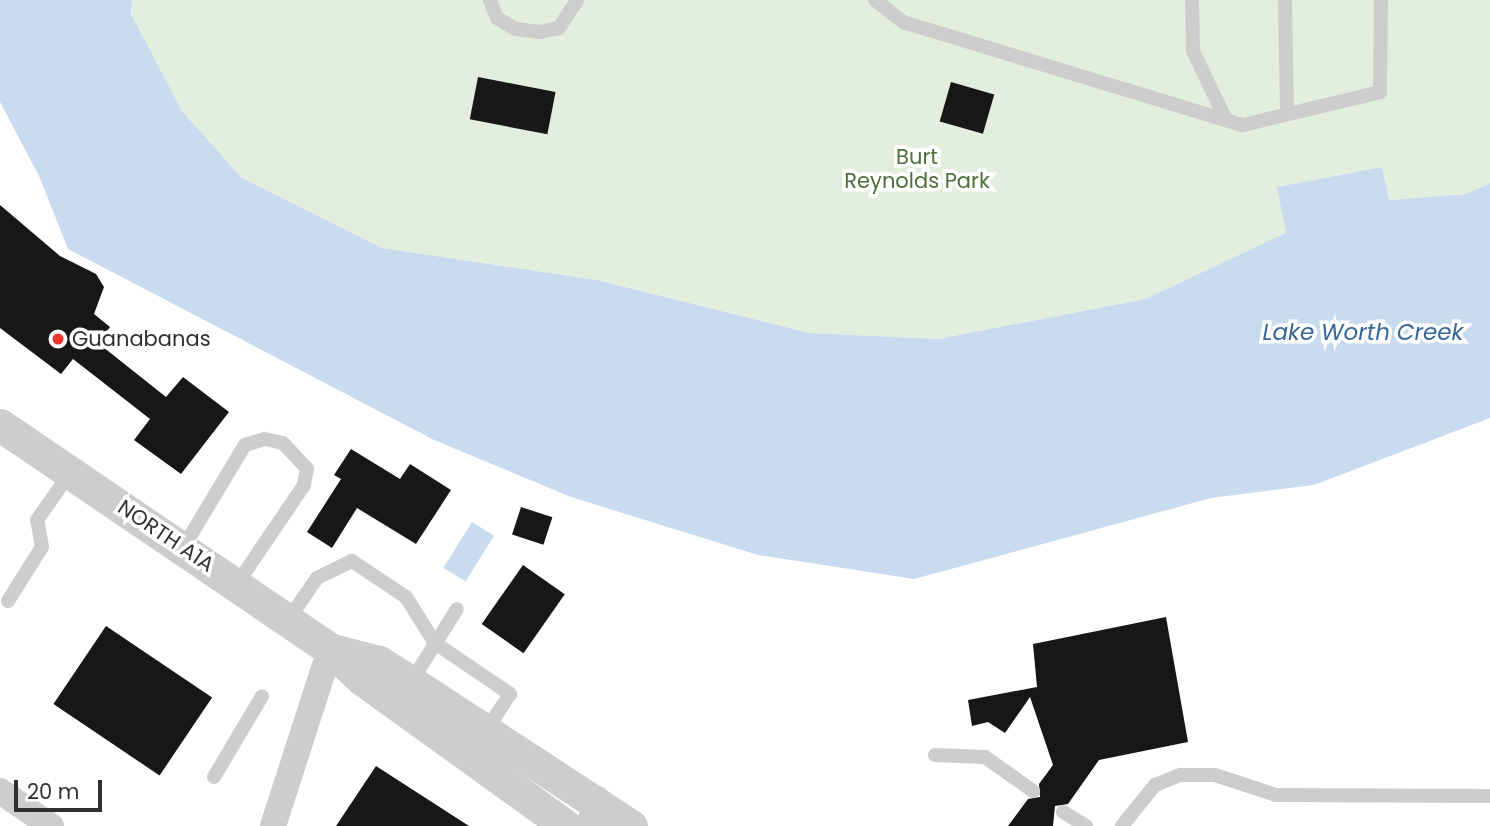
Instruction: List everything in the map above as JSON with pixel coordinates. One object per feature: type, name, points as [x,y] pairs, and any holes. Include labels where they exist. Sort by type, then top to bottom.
[{"type":"street","name":"NORTH A1A","points":[[0,425],[330,649],[362,679],[566,826]]},
{"type":"street","name":"NORTH A1A","points":[[330,649],[379,662],[487,730],[593,813],[631,826]]},
{"type":"street","points":[[273,826],[330,649]]},
{"type":"street","points":[[0,791],[51,826]]},
{"type":"lane","points":[[489,0],[497,18],[515,29],[540,32],[559,28],[577,0]]},
{"type":"lane","points":[[875,0],[902,22],[1243,125],[1380,92],[1381,0]]},
{"type":"lane","points":[[1192,0],[1193,51],[1226,120]]},
{"type":"lane","points":[[1285,0],[1287,114]]},
{"type":"lane","points":[[183,548],[245,445],[265,439],[283,443],[307,469],[304,485],[237,584]]},
{"type":"lane","points":[[8,601],[41,547],[37,520],[70,473]]},
{"type":"lane","points":[[288,620],[317,578],[352,561],[406,597],[435,643],[510,694],[487,730]]},
{"type":"lane","points":[[411,682],[457,609]]},
{"type":"lane","points":[[214,777],[262,696]]},
{"type":"lane","points":[[934,755],[985,757],[1033,791]]},
{"type":"lane","points":[[1122,826],[1155,785],[1180,775],[1215,775],[1276,795],[1490,796]]},
{"type":"lane","points":[[1063,811],[1086,826]]},
{"type":"green space","name":"Burt Reynolds Park","points":[[132,0],[1490,0],[1490,183],[1466,194],[1388,200],[1382,167],[1278,187],[1287,233],[1145,299],[938,339],[810,333],[597,280],[382,248],[242,178],[182,111],[131,14]]},
{"type":"water","name":"Lake Worth Creek","points":[[0,0],[132,0],[131,14],[182,111],[242,178],[382,248],[597,280],[810,333],[938,339],[1145,299],[1286,233],[1277,187],[1382,167],[1389,200],[1466,194],[1490,183],[1490,418],[1314,485],[1211,498],[914,579],[758,555],[571,497],[434,440],[68,249],[39,176],[0,102]]},
{"type":"water","points":[[472,522],[494,536],[465,582],[443,568]]},
{"type":"building","points":[[478,77],[556,92],[547,134],[470,119]]},
{"type":"building","points":[[951,82],[994,94],[983,134],[940,121]]},
{"type":"building","name":"Guanabanas","points":[[0,205],[60,256],[96,274],[104,287],[94,314],[110,327],[98,343],[166,397],[183,377],[229,412],[181,474],[134,440],[150,419],[73,359],[61,374],[0,328]]},
{"type":"building","points":[[351,449],[400,479],[410,464],[451,490],[416,544],[357,508],[332,548],[307,532],[341,479],[334,475]]},
{"type":"building","points":[[521,507],[552,517],[543,545],[512,535]]},
{"type":"building","points":[[523,565],[565,594],[523,653],[482,624]]},
{"type":"building","points":[[1166,617],[1188,742],[1099,760],[1068,804],[1055,806],[1053,826],[1008,826],[1028,799],[1040,797],[1039,784],[1053,765],[1030,697],[1005,733],[988,722],[972,726],[968,700],[1037,687],[1033,644]]},
{"type":"building","points":[[106,626],[212,698],[160,776],[53,704]]},
{"type":"building","points":[[376,766],[469,826],[336,826]]},
{"type":"place","name":"Guanabanas","points":[[58,339]]}]
